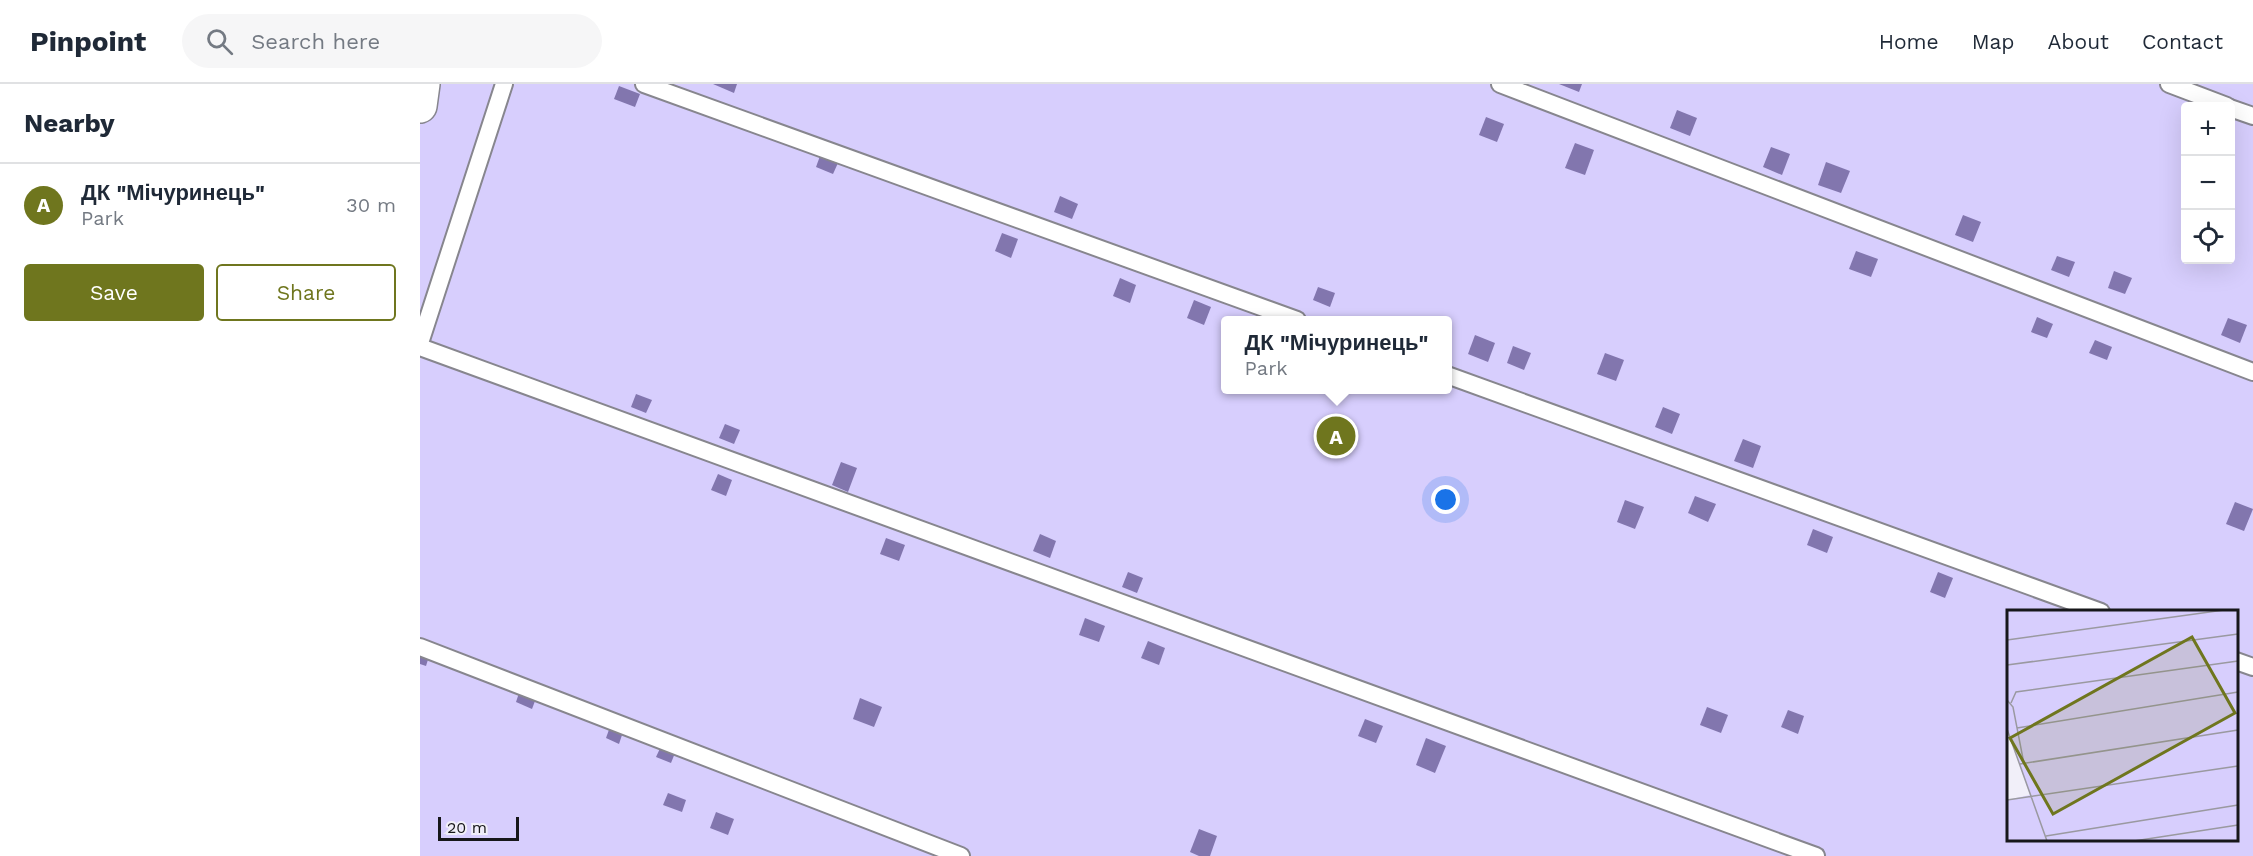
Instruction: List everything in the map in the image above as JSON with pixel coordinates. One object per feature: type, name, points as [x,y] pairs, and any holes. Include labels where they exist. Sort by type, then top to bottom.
[{"type":"street","points":[[420,105],[423,84]]},
{"type":"lane","points":[[504,84],[420,345],[1816,856]]},
{"type":"lane","points":[[644,84],[1283,316]]},
{"type":"lane","points":[[1500,84],[2253,372]]},
{"type":"lane","points":[[2169,84],[2216,102]]},
{"type":"lane","points":[[2235,110],[2253,117]]},
{"type":"lane","points":[[1452,377],[2095,610]]},
{"type":"lane","points":[[420,647],[961,856]]},
{"type":"lane","points":[[2238,662],[2253,667]]},
{"type":"shaded area","points":[[423,84],[2253,84],[2253,856],[420,856],[420,106]]},
{"type":"building","points":[[713,84],[737,84],[734,93]]},
{"type":"building","points":[[1559,84],[1582,84],[1579,92]]},
{"type":"building","points":[[619,86],[640,94],[635,107],[614,99]]},
{"type":"building","points":[[1677,110],[1697,118],[1690,136],[1670,128]]},
{"type":"building","points":[[1486,117],[1504,124],[1497,142],[1479,135]]},
{"type":"building","points":[[1575,143],[1594,150],[1585,175],[1565,168]]},
{"type":"building","points":[[1771,147],[1790,154],[1782,175],[1763,167]]},
{"type":"building","points":[[820,156],[838,163],[833,174],[816,167]]},
{"type":"building","points":[[1826,162],[1850,171],[1841,193],[1818,185]]},
{"type":"building","points":[[1060,196],[1078,204],[1072,219],[1054,212]]},
{"type":"building","points":[[1963,215],[1981,222],[1973,242],[1955,235]]},
{"type":"building","points":[[1002,233],[1018,239],[1011,258],[995,251]]},
{"type":"building","points":[[1856,251],[1878,259],[1871,277],[1849,269]]},
{"type":"building","points":[[2057,256],[2075,262],[2069,277],[2051,270]]},
{"type":"building","points":[[2114,271],[2132,278],[2125,294],[2108,288]]},
{"type":"building","points":[[1120,278],[1136,285],[1130,303],[1113,296]]},
{"type":"building","points":[[1318,287],[1335,293],[1330,307],[1313,300]]},
{"type":"building","points":[[1194,300],[1211,307],[1204,325],[1187,318]]},
{"type":"building","points":[[2037,317],[2053,324],[2047,338],[2031,332]]},
{"type":"building","points":[[2228,318],[2247,325],[2240,343],[2221,335]]},
{"type":"building","points":[[1475,335],[1495,343],[1488,362],[1468,354]]},
{"type":"building","points":[[2095,340],[2112,347],[2107,360],[2089,353]]},
{"type":"building","points":[[1513,346],[1531,353],[1524,370],[1507,363]]},
{"type":"building","points":[[1605,353],[1624,360],[1616,381],[1597,374]]},
{"type":"building","points":[[636,394],[652,400],[646,413],[631,407]]},
{"type":"building","points":[[1663,407],[1680,414],[1672,434],[1655,427]]},
{"type":"building","points":[[725,424],[740,430],[734,444],[719,438]]},
{"type":"building","points":[[1743,439],[1761,446],[1753,468],[1734,461]]},
{"type":"building","points":[[841,462],[857,468],[848,492],[832,485]]},
{"type":"building","points":[[718,474],[732,480],[726,496],[711,490]]},
{"type":"building","points":[[1695,496],[1716,504],[1708,522],[1688,513]]},
{"type":"building","points":[[1625,500],[1644,507],[1635,529],[1617,522]]},
{"type":"building","points":[[2235,502],[2253,509],[2244,531],[2226,524]]},
{"type":"building","points":[[1813,529],[1833,537],[1827,553],[1807,545]]},
{"type":"building","points":[[1040,534],[1056,541],[1050,558],[1033,551]]},
{"type":"building","points":[[886,538],[905,545],[899,561],[880,554]]},
{"type":"building","points":[[1128,572],[1143,578],[1137,593],[1122,587]]},
{"type":"building","points":[[1938,572],[1953,578],[1945,598],[1930,592]]},
{"type":"building","points":[[1085,618],[1105,626],[1099,642],[1079,635]]},
{"type":"building","points":[[1148,641],[1165,648],[1159,665],[1141,658]]},
{"type":"building","points":[[420,646],[431,650],[426,666],[420,664]]},
{"type":"building","points":[[521,687],[538,693],[532,709],[516,702]]},
{"type":"building","points":[[860,698],[882,707],[874,727],[853,719]]},
{"type":"building","points":[[1707,707],[1728,715],[1721,733],[1700,725]]},
{"type":"building","points":[[1788,710],[1804,716],[1798,734],[1781,727]]},
{"type":"building","points":[[1365,719],[1383,726],[1376,743],[1358,736]]},
{"type":"building","points":[[611,724],[624,729],[619,744],[606,738]]},
{"type":"building","points":[[1426,738],[1446,746],[1435,773],[1416,765]]},
{"type":"building","points":[[663,742],[677,748],[671,763],[656,757]]},
{"type":"building","points":[[668,793],[686,800],[682,812],[663,805]]},
{"type":"building","points":[[716,812],[734,819],[728,835],[710,828]]},
{"type":"building","points":[[1199,829],[1217,836],[1210,856],[1199,856],[1190,852]]},
{"type":"place","name":"ДК \"Мічуринець\"","points":[[1336,436]]}]
